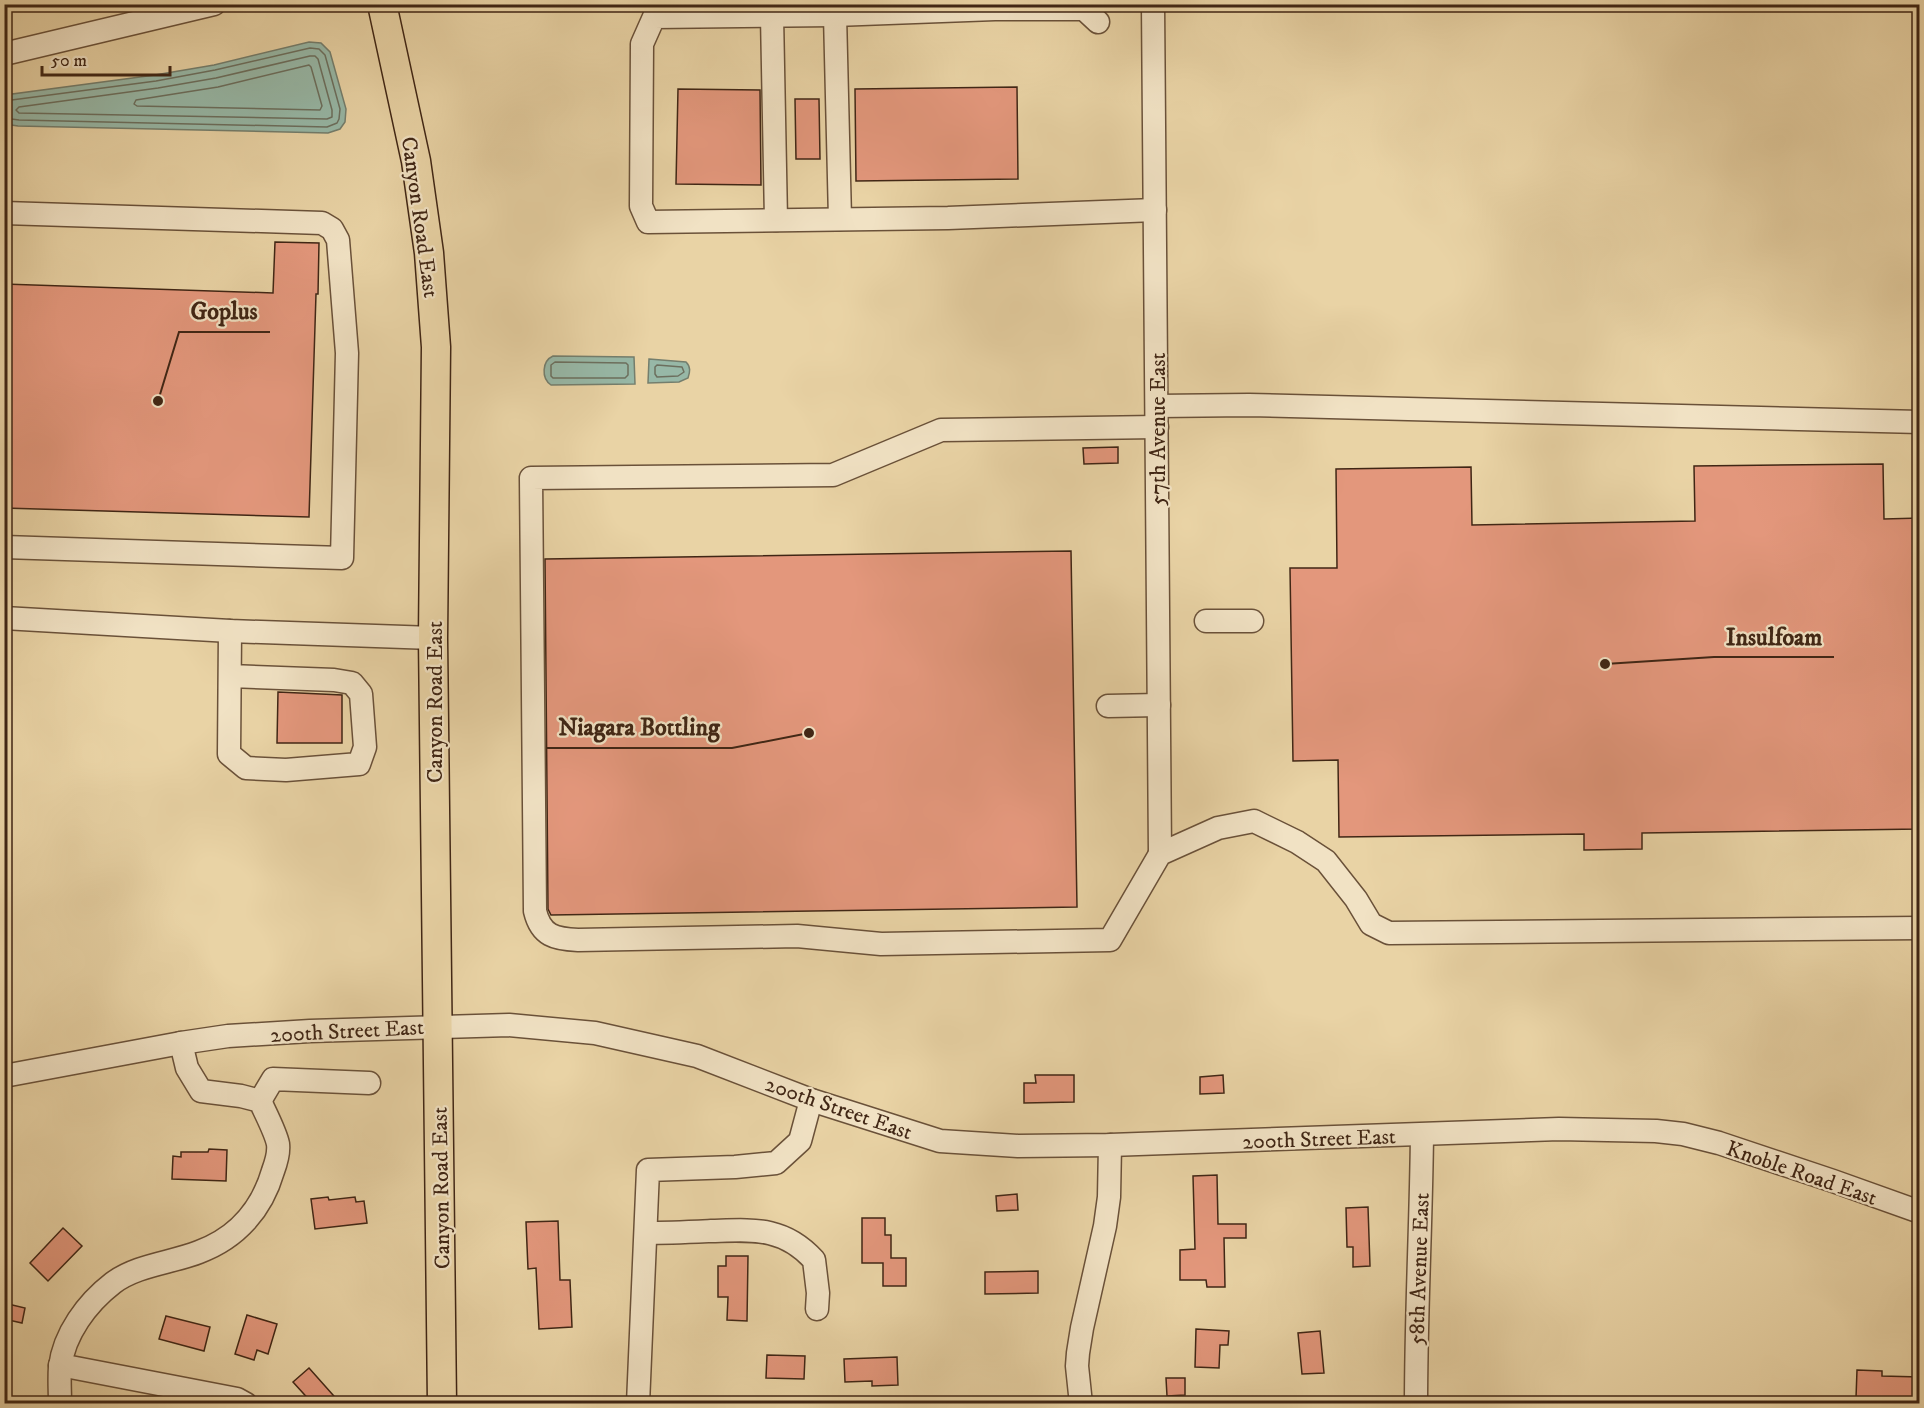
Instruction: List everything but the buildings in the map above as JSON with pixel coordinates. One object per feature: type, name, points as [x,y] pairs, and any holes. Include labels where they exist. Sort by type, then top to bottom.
[{"type":"main road","name":"Canyon Road East","points":[[382,4],[416,161],[429,254],[436,347],[433,638],[442,1404]]},
{"type":"street","points":[[4,54],[214,4]]},
{"type":"street","name":"57th Avenue East","points":[[1153,4],[1160,854]]},
{"type":"street","points":[[1098,22],[1084,9],[654,17],[642,44],[641,206],[648,222],[948,218],[1155,210]]},
{"type":"street","points":[[835,15],[840,219]]},
{"type":"street","points":[[772,16],[776,220]]},
{"type":"street","points":[[4,213],[322,223],[332,229],[338,240],[347,353],[342,558],[4,547]]},
{"type":"street","points":[[1920,422],[1250,405],[1157,416],[941,430],[833,475],[531,478],[536,911],[538,921],[544,931],[553,937],[578,940],[796,936],[881,944],[1110,940],[1160,854],[1218,828],[1254,821],[1297,842],[1326,861],[1356,899],[1371,924],[1389,933],[1920,928]]},
{"type":"street","points":[[4,618],[230,631],[433,638]]},
{"type":"street","points":[[1206,621],[1252,621]]},
{"type":"street","points":[[230,631],[229,754],[246,768],[286,770],[359,764],[365,747],[361,694],[352,683],[334,680],[230,676]]},
{"type":"street","points":[[1108,706],[1159,705]]},
{"type":"street","name":"200th Street East","points":[[4,1076],[181,1042],[228,1036],[509,1025],[595,1033],[697,1056],[811,1100],[940,1141],[1018,1146],[1110,1145],[1559,1129],[1608,1129],[1683,1134]]},
{"type":"street","points":[[181,1042],[187,1068],[201,1091],[260,1101]]},
{"type":"street","points":[[260,1101],[273,1079],[369,1083]]},
{"type":"street","points":[[638,1404],[648,1170],[776,1163],[800,1141],[811,1100]]},
{"type":"street","points":[[60,1404],[60,1365],[74,1326],[93,1300],[115,1282],[141,1269],[199,1252],[232,1235],[253,1213],[263,1198],[270,1183],[278,1144],[260,1101]]},
{"type":"street","name":"Knoble Road East","points":[[1683,1134],[1758,1155],[1920,1212]]},
{"type":"street","name":"58th Avenue East","points":[[1416,1404],[1422,1135]]},
{"type":"street","points":[[1081,1404],[1078,1353],[1105,1226],[1109,1197],[1110,1145]]},
{"type":"street","points":[[646,1233],[757,1230],[782,1236],[800,1247],[814,1260],[818,1293],[817,1309]]},
{"type":"street","points":[[60,1365],[237,1399],[246,1404]]},
{"type":"water","points":[[309,42],[321,43],[330,52],[346,109],[345,122],[340,129],[328,133],[5,124],[5,95],[214,65]]},
{"type":"water","points":[[553,356],[634,357],[635,384],[551,385],[544,370],[549,358]]},
{"type":"water","points":[[649,359],[686,362],[690,370],[688,378],[679,382],[648,383]]},
{"type":"place","name":"Goplus","points":[[158,401]]},
{"type":"place","name":"Insulfoam","points":[[1605,664]]},
{"type":"place","name":"Niagara Bottling","points":[[809,733]]}]
